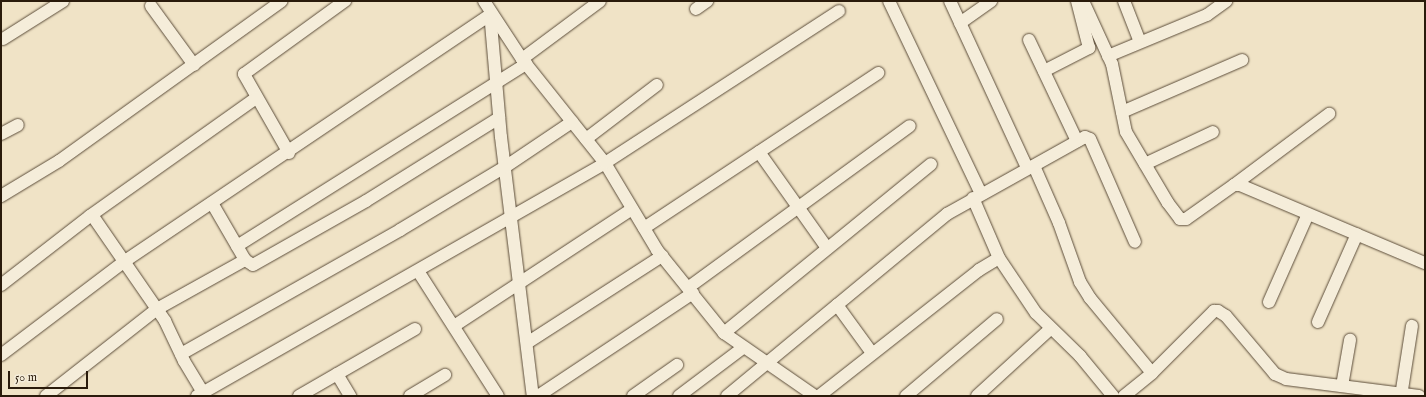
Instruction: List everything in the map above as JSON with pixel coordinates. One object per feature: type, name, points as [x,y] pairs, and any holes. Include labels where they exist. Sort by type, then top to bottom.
[{"type":"street","points":[[3,39],[63,1]]},
{"type":"street","points":[[1,196],[59,161],[282,1]]},
{"type":"street","points":[[288,153],[244,74],[246,71],[345,1]]},
{"type":"street","points":[[237,246],[496,83],[600,1]]},
{"type":"street","points":[[696,9],[707,1]]},
{"type":"street","points":[[889,1],[977,196],[999,258],[1036,313],[1050,329],[1080,356],[1113,396]]},
{"type":"street","points":[[950,1],[1030,167],[1059,223],[1080,282],[1090,298],[1152,373]]},
{"type":"street","points":[[960,23],[991,1]]},
{"type":"street","points":[[1044,71],[1089,48],[1077,1]]},
{"type":"street","points":[[1083,1],[1108,56],[1126,132],[1180,219],[1186,219],[1329,114]]},
{"type":"street","points":[[1124,1],[1140,42]]},
{"type":"street","points":[[1108,56],[1207,15],[1226,1]]},
{"type":"street","points":[[151,6],[194,64]]},
{"type":"street","points":[[487,6],[524,62],[605,163],[662,256],[691,290],[724,333],[815,396]]},
{"type":"street","points":[[487,6],[499,118],[533,396]]},
{"type":"street","points":[[1,355],[125,261],[288,153],[487,6]]},
{"type":"street","points":[[92,215],[157,309],[200,394],[511,219],[605,163],[839,11]]},
{"type":"street","points":[[1029,40],[1077,141]]},
{"type":"street","points":[[1122,112],[1242,60]]},
{"type":"street","points":[[644,228],[878,73]]},
{"type":"street","points":[[586,139],[657,85]]},
{"type":"street","points":[[1,285],[92,215],[256,98]]},
{"type":"street","points":[[212,203],[245,260],[253,265],[366,201],[499,118]]},
{"type":"street","points":[[181,354],[400,230],[505,167],[572,122]]},
{"type":"street","points":[[1,134],[18,125]]},
{"type":"street","points":[[538,396],[691,290],[798,207],[910,126]]},
{"type":"street","points":[[1145,164],[1213,132]]},
{"type":"street","points":[[727,396],[947,214],[977,196],[1086,137],[1090,139],[1135,242]]},
{"type":"street","points":[[759,152],[827,248]]},
{"type":"street","points":[[724,333],[931,164]]},
{"type":"street","points":[[1234,185],[1240,185],[1425,263]]},
{"type":"street","points":[[454,326],[519,285],[632,209]]},
{"type":"street","points":[[1269,302],[1308,214]]},
{"type":"street","points":[[1318,322],[1357,234]]},
{"type":"street","points":[[527,343],[662,256]]},
{"type":"street","points":[[819,396],[979,270],[999,258]]},
{"type":"street","points":[[46,396],[157,309],[245,260]]},
{"type":"street","points":[[418,271],[498,396]]},
{"type":"street","points":[[837,305],[872,353]]},
{"type":"street","points":[[1124,396],[1152,373],[1214,311],[1218,311],[1226,316],[1275,374],[1286,379],[1401,395],[1419,396]]},
{"type":"street","points":[[906,396],[997,319]]},
{"type":"street","points":[[1401,395],[1412,326]]},
{"type":"street","points":[[300,396],[415,329]]},
{"type":"street","points":[[977,396],[1050,329]]},
{"type":"street","points":[[1342,386],[1350,340]]},
{"type":"street","points":[[679,396],[744,347]]},
{"type":"street","points":[[634,396],[677,365]]},
{"type":"street","points":[[337,374],[350,396]]},
{"type":"street","points":[[410,396],[445,375]]}]
